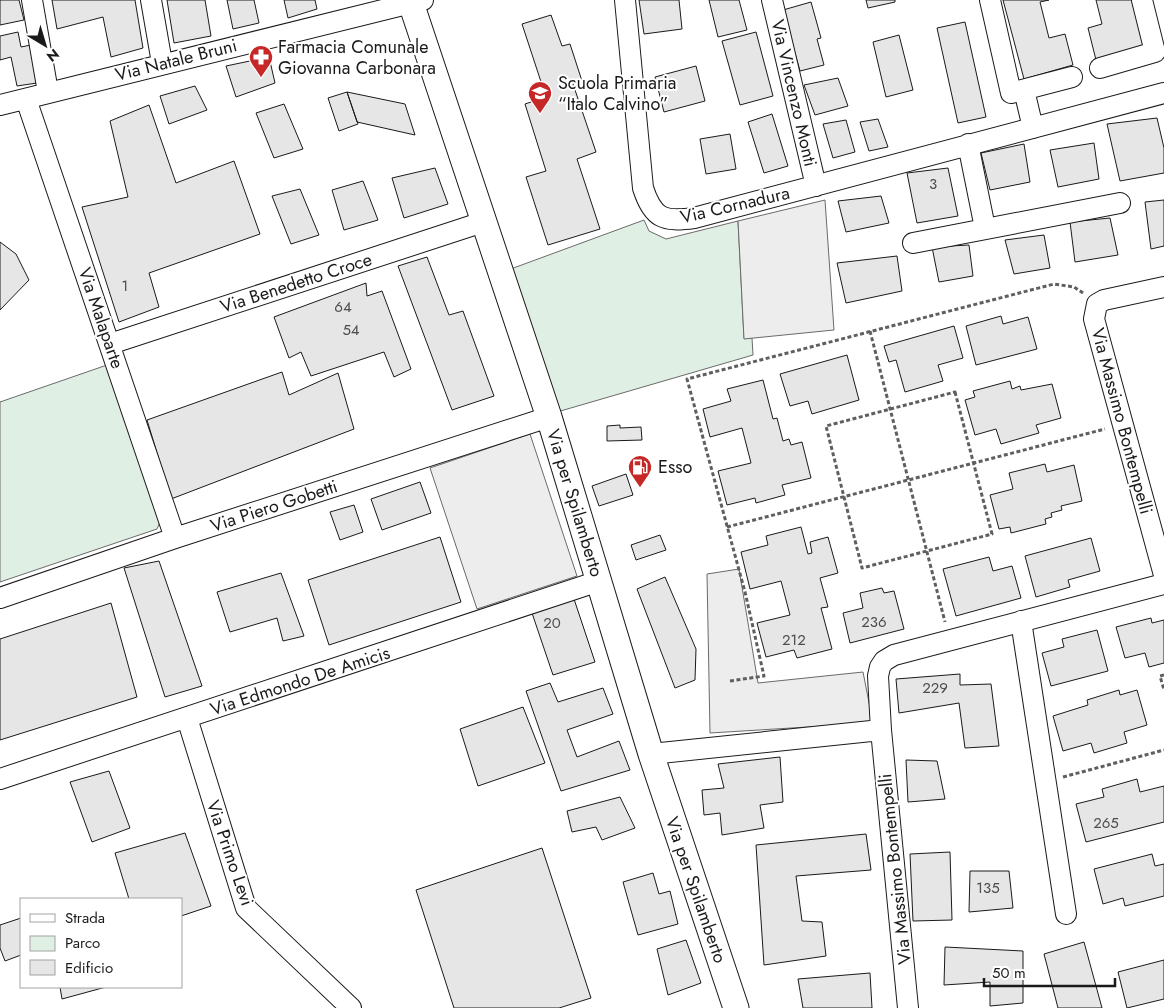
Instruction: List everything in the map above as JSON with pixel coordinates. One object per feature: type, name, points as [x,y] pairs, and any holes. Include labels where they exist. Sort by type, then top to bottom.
[{"type":"main road","name":"Via per Spilamberto","points":[[414,1],[483,222],[549,417],[651,754],[736,1008]]},
{"type":"street","points":[[32,0],[48,92]]},
{"type":"street","points":[[151,0],[162,63]]},
{"type":"street","name":"Via Cornadura","points":[[625,0],[643,188],[647,201],[657,214],[670,220],[694,218],[1164,93]]},
{"type":"street","name":"Via Vincenzo Monti","points":[[772,0],[816,186]]},
{"type":"street","points":[[990,0],[1011,93],[1072,77]]},
{"type":"street","points":[[1100,68],[1156,52],[1142,0]]},
{"type":"street","name":"Via Natale Bruni","points":[[0,105],[414,1]]},
{"type":"street","points":[[1024,90],[1033,128]]},
{"type":"street","name":"Via Malaparte","points":[[26,99],[176,538]]},
{"type":"street","points":[[968,144],[985,228]]},
{"type":"street","points":[[913,243],[1120,203]]},
{"type":"street","name":"Via Benedetto Croce","points":[[110,344],[483,222]]},
{"type":"street","name":"Via Massimo Bontempelli","points":[[1164,287],[1112,297],[1097,304],[1095,310],[1096,328],[1164,575]]},
{"type":"street","name":"Via Piero Gobetti","points":[[0,598],[176,538],[549,417]]},
{"type":"street","name":"Via Edmondo De Amicis","points":[[0,779],[599,581]]},
{"type":"street","name":"Via Massimo Bontempelli","points":[[908,1008],[881,730],[878,676],[880,667],[884,661],[894,655],[1164,584]]},
{"type":"street","points":[[1021,622],[1066,914]]},
{"type":"street","name":"Via Primo Levi","points":[[187,718],[246,908],[351,1008]]},
{"type":"street","points":[[651,754],[881,730]]},
{"type":"path","points":[[730,681],[764,676],[745,592],[687,379],[1054,284],[1074,287],[1097,304]]},
{"type":"path","points":[[870,331],[950,640]]},
{"type":"path","points":[[955,392],[974,463],[992,534],[862,568],[826,426],[955,392]]},
{"type":"path","points":[[727,527],[1122,424]]},
{"type":"path","points":[[1164,675],[1160,676],[1164,690]]},
{"type":"path","points":[[1045,781],[1164,750]]},
{"type":"green space","points":[[644,220],[649,231],[666,239],[738,221],[744,338],[752,338],[753,355],[557,412],[508,270]]},
{"type":"green space","points":[[107,365],[160,522],[157,529],[0,582],[0,402]]},
{"type":"shaded area","points":[[825,200],[834,330],[744,339],[738,221]]},
{"type":"shaded area","points":[[530,434],[577,576],[477,609],[430,468]]},
{"type":"shaded area","points":[[739,569],[758,683],[863,672],[873,723],[710,733],[707,574]]},
{"type":"building","points":[[0,0],[19,0],[24,20],[0,25]]},
{"type":"building","points":[[52,0],[135,0],[143,48],[111,57],[103,17],[57,29]]},
{"type":"building","points":[[167,0],[205,0],[211,36],[174,43]]},
{"type":"building","points":[[227,0],[254,0],[259,23],[233,29]]},
{"type":"building","points":[[284,0],[315,0],[317,9],[288,18]]},
{"type":"building","points":[[639,0],[679,0],[682,29],[644,34]]},
{"type":"building","points":[[709,0],[739,0],[747,30],[718,37]]},
{"type":"building","points":[[866,0],[895,0],[895,2],[868,8]]},
{"type":"building","points":[[1003,0],[1049,0],[1040,2],[1049,38],[1065,34],[1073,65],[1024,79]]},
{"type":"building","points":[[1096,0],[1132,0],[1144,47],[1096,60],[1088,28],[1102,24]]},
{"type":"building","points":[[811,2],[821,38],[817,39],[824,65],[800,71],[783,10]]},
{"type":"building","points":[[551,15],[562,46],[570,44],[582,81],[573,84],[596,152],[577,159],[600,229],[548,245],[526,177],[546,171],[525,104],[546,97],[522,24]]},
{"type":"building","points":[[965,22],[986,117],[958,123],[937,28]]},
{"type":"building","points":[[18,32],[21,47],[31,45],[37,83],[17,86],[11,57],[0,60],[0,36]]},
{"type":"building","points":[[756,32],[773,96],[740,105],[722,41]]},
{"type":"building","points":[[899,35],[913,90],[886,97],[873,42]]},
{"type":"building","points":[[269,57],[275,83],[236,97],[226,66]]},
{"type":"building","points":[[696,66],[705,101],[664,112],[655,77]]},
{"type":"building","points":[[838,78],[848,106],[815,115],[804,85]]},
{"type":"building","points":[[195,86],[207,110],[169,124],[160,96]]},
{"type":"building","points":[[347,92],[358,124],[339,131],[328,98]]},
{"type":"building","points":[[347,92],[405,104],[415,135],[357,122]]},
{"type":"building","points":[[284,104],[303,149],[274,158],[256,113]]},
{"type":"building","points":[[149,105],[176,183],[234,161],[260,234],[149,273],[159,307],[119,322],[82,207],[128,197],[110,121]]},
{"type":"building","points":[[772,114],[788,166],[764,173],[748,122]]},
{"type":"building","points":[[1157,118],[1164,148],[1164,173],[1120,181],[1107,124]]},
{"type":"building","points":[[878,119],[888,147],[869,151],[860,122]]},
{"type":"building","points":[[846,120],[855,152],[833,158],[823,124]]},
{"type":"building","points":[[730,134],[736,169],[706,174],[700,139]]},
{"type":"building","points":[[1094,143],[1099,179],[1058,187],[1050,150]]},
{"type":"building","points":[[1024,144],[1030,182],[990,190],[981,153]]},
{"type":"building","points":[[435,168],[448,204],[404,218],[392,178]]},
{"type":"building","points":[[948,168],[958,216],[917,223],[907,173]]},
{"type":"building","points":[[363,181],[378,220],[344,230],[332,190]]},
{"type":"building","points":[[300,189],[319,235],[291,244],[272,196]]},
{"type":"building","points":[[881,196],[889,223],[846,232],[838,201]]},
{"type":"building","points":[[1164,200],[1164,246],[1151,249],[1145,202]]},
{"type":"building","points":[[1110,218],[1118,255],[1075,262],[1070,222]]},
{"type":"building","points":[[1044,235],[1050,268],[1014,274],[1005,240]]},
{"type":"building","points":[[0,242],[16,254],[29,280],[0,310]]},
{"type":"building","points":[[969,245],[973,276],[939,282],[932,247]]},
{"type":"building","points":[[897,256],[902,291],[846,303],[837,263]]},
{"type":"building","points":[[427,257],[449,315],[463,311],[494,396],[452,410],[398,266]]},
{"type":"building","points":[[366,283],[367,296],[382,291],[411,369],[394,377],[384,352],[311,376],[301,352],[289,358],[274,317]]},
{"type":"building","points":[[1001,316],[1003,324],[1028,317],[1037,349],[976,365],[966,326]]},
{"type":"building","points":[[954,326],[963,358],[938,365],[943,381],[905,392],[896,360],[889,362],[884,346]]},
{"type":"building","points":[[847,355],[859,400],[812,414],[808,401],[790,406],[780,374]]},
{"type":"building","points":[[282,372],[289,395],[338,373],[354,429],[171,499],[147,420]]},
{"type":"building","points":[[763,380],[773,419],[777,418],[783,441],[789,439],[791,445],[802,442],[811,478],[782,485],[785,495],[756,503],[755,498],[727,505],[718,471],[751,463],[742,428],[710,437],[703,409],[731,401],[727,389]]},
{"type":"building","points":[[1010,381],[1012,389],[1020,386],[1021,390],[1052,384],[1061,418],[1036,425],[1039,433],[1001,444],[996,429],[975,435],[965,400],[975,397],[973,391]]},
{"type":"building","points":[[620,425],[620,428],[641,427],[642,440],[607,441],[607,426]]},
{"type":"building","points":[[1045,464],[1047,472],[1074,465],[1082,501],[1061,506],[1062,510],[1051,513],[1052,517],[1045,519],[1046,524],[1011,533],[1010,527],[999,529],[990,495],[1013,489],[1009,473]]},
{"type":"building","points":[[626,474],[633,495],[599,506],[592,486]]},
{"type":"building","points":[[420,482],[431,513],[382,530],[371,499]]},
{"type":"building","points":[[354,505],[363,532],[340,540],[330,512]]},
{"type":"building","points":[[801,527],[808,554],[812,553],[810,542],[828,537],[838,573],[820,578],[828,607],[821,608],[832,649],[797,658],[794,650],[766,657],[757,623],[790,615],[781,581],[750,589],[741,552],[768,545],[766,536]]},
{"type":"building","points":[[660,535],[666,550],[636,560],[631,545]]},
{"type":"building","points":[[440,537],[461,602],[329,645],[308,580]]},
{"type":"building","points":[[1091,538],[1100,571],[1068,580],[1070,587],[1036,597],[1025,556]]},
{"type":"building","points":[[989,557],[993,571],[1012,566],[1021,598],[956,616],[943,569]]},
{"type":"building","points":[[159,561],[202,686],[165,697],[124,568]]},
{"type":"building","points":[[281,573],[304,636],[283,641],[277,618],[230,632],[217,592]]},
{"type":"building","points":[[665,577],[696,649],[695,680],[675,688],[637,589]]},
{"type":"building","points":[[882,588],[884,593],[894,591],[904,629],[850,643],[843,613],[863,608],[860,593]]},
{"type":"building","points":[[574,599],[595,662],[553,675],[532,613]]},
{"type":"building","points":[[111,603],[137,697],[0,740],[0,639]]},
{"type":"building","points":[[1151,618],[1152,623],[1164,620],[1164,663],[1149,667],[1145,653],[1125,658],[1116,627]]},
{"type":"building","points":[[1097,630],[1108,671],[1051,686],[1042,653],[1064,647],[1062,639]]},
{"type":"building","points":[[960,674],[960,685],[991,684],[999,746],[965,748],[959,703],[899,713],[896,679]]},
{"type":"building","points":[[550,683],[558,702],[603,688],[613,714],[567,730],[577,757],[619,741],[630,770],[561,791],[526,691]]},
{"type":"building","points":[[1119,690],[1120,695],[1137,690],[1147,725],[1124,732],[1127,743],[1094,753],[1091,743],[1063,751],[1053,716],[1088,705],[1087,700]]},
{"type":"building","points":[[523,707],[545,763],[478,786],[460,729]]},
{"type":"building","points":[[780,757],[783,802],[760,805],[764,828],[722,835],[720,813],[704,815],[702,790],[724,788],[718,764]]},
{"type":"building","points":[[906,760],[937,761],[945,799],[908,802]]},
{"type":"building","points":[[109,771],[130,828],[92,842],[70,782]]},
{"type":"building","points":[[1137,779],[1140,792],[1164,786],[1164,822],[1086,842],[1076,804],[1104,797],[1102,789]]},
{"type":"building","points":[[620,797],[635,828],[602,840],[596,827],[572,832],[567,811]]},
{"type":"building","points":[[185,833],[211,906],[182,916],[182,898],[129,898],[115,853]]},
{"type":"building","points":[[866,834],[871,870],[796,876],[802,921],[822,922],[826,956],[764,965],[756,845]]},
{"type":"building","points":[[542,848],[591,998],[559,1008],[454,1008],[416,890]]},
{"type":"building","points":[[950,852],[952,920],[913,921],[910,854]]},
{"type":"building","points":[[1152,854],[1155,866],[1164,864],[1164,896],[1125,906],[1123,898],[1103,904],[1094,869]]},
{"type":"building","points":[[970,871],[1009,871],[1013,908],[969,912]]},
{"type":"building","points":[[653,873],[659,894],[670,891],[678,924],[638,935],[623,882]]},
{"type":"building","points":[[20,918],[20,955],[5,961],[0,948],[0,925]]},
{"type":"building","points":[[686,940],[701,983],[668,995],[657,949]]},
{"type":"building","points":[[1084,942],[1102,1008],[1058,1008],[1044,954]]},
{"type":"building","points":[[945,947],[1023,951],[1023,1003],[990,1006],[990,982],[944,985]]},
{"type":"building","points":[[1164,960],[1164,999],[1127,1008],[1118,972]]},
{"type":"building","points":[[870,973],[872,1008],[803,1008],[798,979]]},
{"type":"building","points":[[60,988],[102,988],[62,999]]},
{"type":"place","name":"Farmacia Comunale Giovanna Carbonara","points":[[261,78]]},
{"type":"place","name":"Scuola Primaria “Italo Calvino”","points":[[540,114]]},
{"type":"place","name":"Esso","points":[[640,488]]}]
